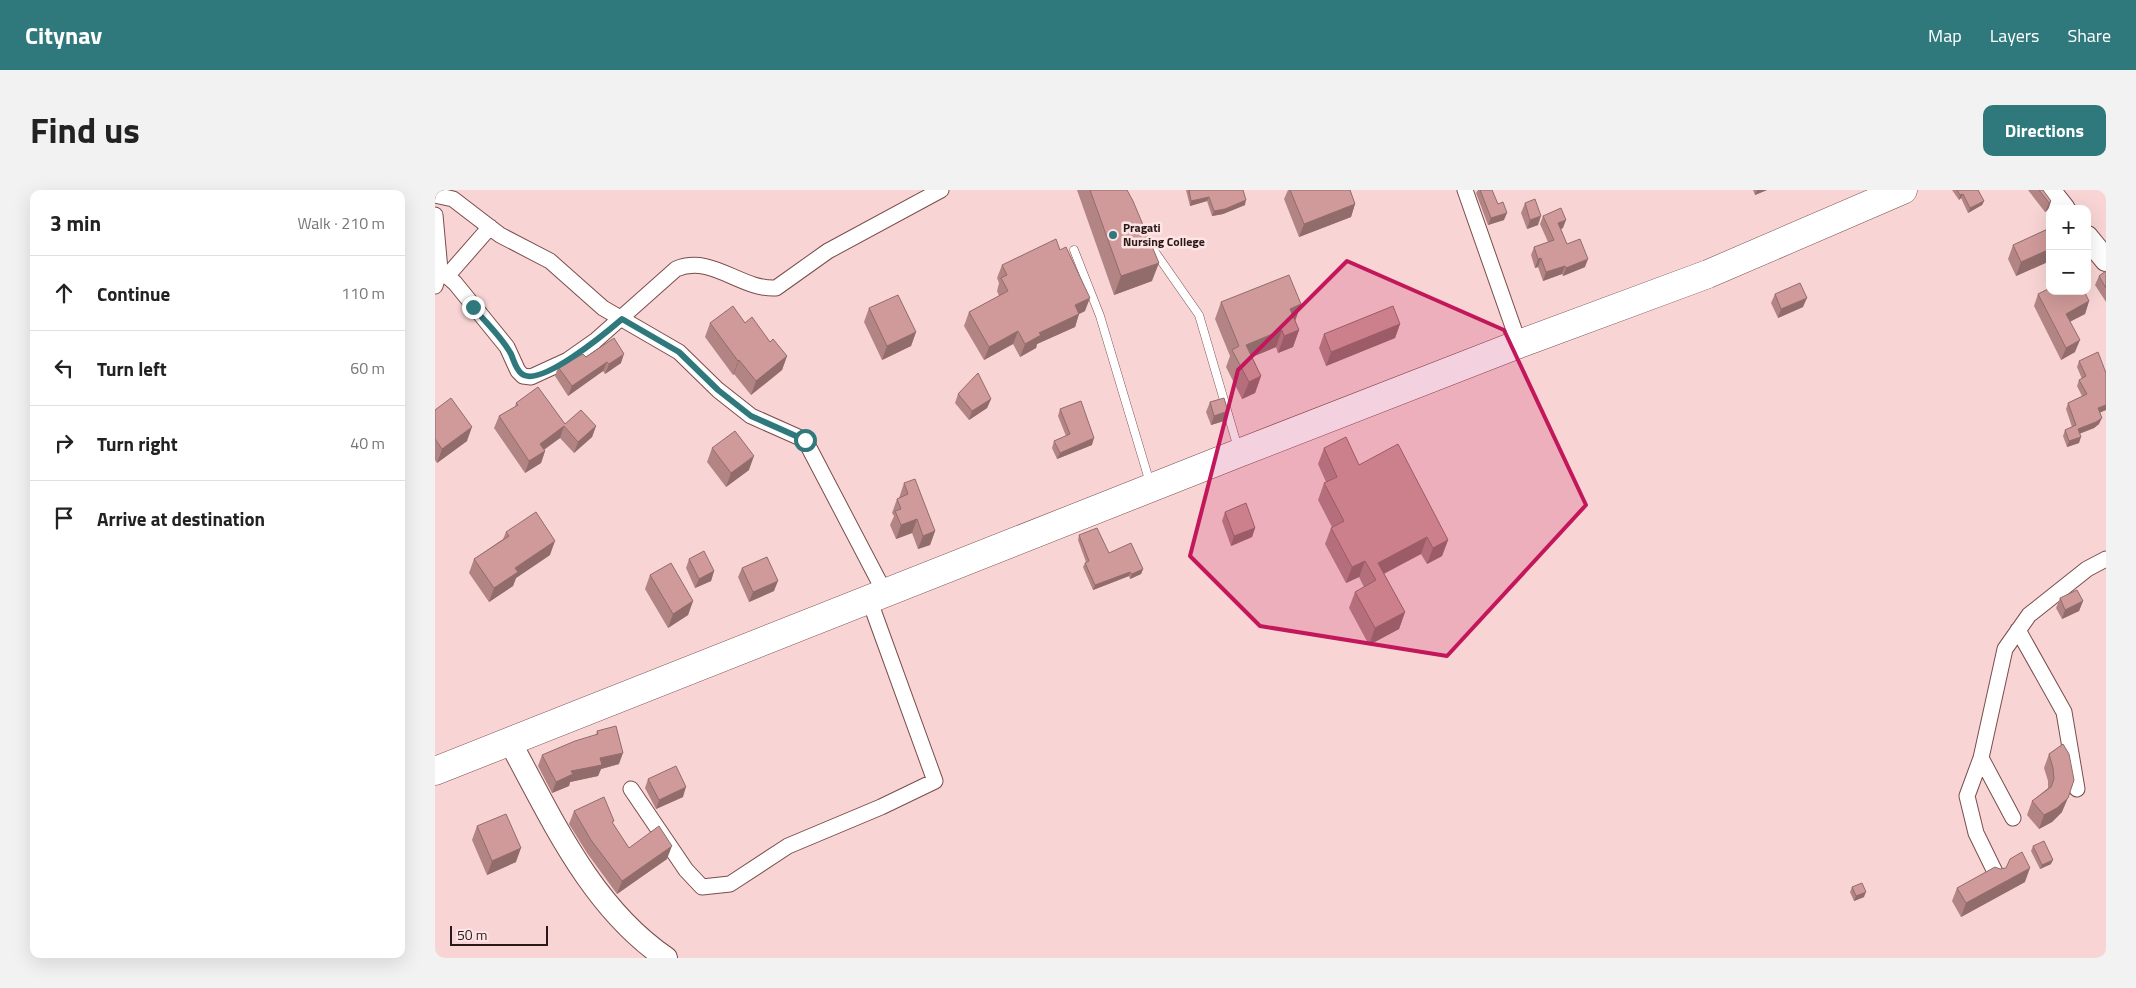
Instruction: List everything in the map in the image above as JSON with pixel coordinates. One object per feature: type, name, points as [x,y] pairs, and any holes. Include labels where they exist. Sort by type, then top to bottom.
[{"type":"highway","points":[[435,771],[1239,453],[1519,344],[1708,274],[1901,190]]},
{"type":"street","points":[[435,215],[444,273],[507,347],[518,371],[523,376],[531,377],[568,360],[622,319],[667,276],[687,264],[710,266],[765,289],[776,288],[828,251],[941,190]]},
{"type":"street","points":[[1465,190],[1519,344]]},
{"type":"street","points":[[2049,190],[2061,205]]},
{"type":"street","points":[[435,195],[453,199],[500,235],[550,261],[598,303],[679,352],[718,390],[751,416],[805,440],[877,596],[935,781],[881,807],[788,846],[730,884],[702,887],[686,870],[631,789]]},
{"type":"street","points":[[435,286],[444,273],[489,227]]},
{"type":"street","points":[[2091,242],[2106,260]]},
{"type":"street","points":[[1996,874],[1976,833],[1967,796],[1981,758],[2005,649],[2029,615],[2087,570],[2106,559]]},
{"type":"street","points":[[2018,630],[2064,712],[2077,789]]},
{"type":"street","points":[[510,742],[553,821],[601,897],[622,921],[666,958]]},
{"type":"street","points":[[1981,758],[2013,818]]},
{"type":"lane","points":[[1143,236],[1199,315],[1239,453]]},
{"type":"lane","points":[[1074,250],[1100,316],[1151,488]]},
{"type":"highlighted area","points":[[1347,261],[1504,330],[1586,505],[1447,656],[1260,626],[1190,556],[1238,370]]},
{"type":"building","points":[[1090,190],[1127,190],[1159,263],[1121,276]]},
{"type":"building","points":[[1189,190],[1243,190],[1246,200],[1225,209],[1214,211],[1209,197],[1191,201]]},
{"type":"building","points":[[1290,190],[1350,190],[1355,204],[1304,224]]},
{"type":"building","points":[[1480,190],[1492,190],[1498,204],[1503,202],[1507,213],[1491,218]]},
{"type":"building","points":[[1957,190],[1978,190],[1984,201],[1970,208],[1963,194],[1960,195]]},
{"type":"building","points":[[2039,190],[2043,190],[2051,201],[2049,203]]},
{"type":"building","points":[[1535,199],[1541,216],[1530,220],[1525,203]]},
{"type":"building","points":[[1561,208],[1566,220],[1558,223],[1567,244],[1580,239],[1588,259],[1566,268],[1565,266],[1546,272],[1541,258],[1538,259],[1534,247],[1554,240],[1543,216]]},
{"type":"building","points":[[2046,230],[2046,251],[2021,262],[2013,245]]},
{"type":"building","points":[[1056,239],[1060,250],[1066,247],[1090,298],[1075,305],[1079,314],[1039,333],[1041,335],[1025,344],[1018,331],[989,347],[969,312],[1008,291],[1001,278],[1007,275],[1002,265]]},
{"type":"building","points":[[2106,271],[2106,288],[2099,276]]},
{"type":"building","points":[[1289,275],[1301,304],[1290,309],[1299,330],[1284,336],[1282,330],[1246,345],[1261,376],[1249,382],[1232,350],[1239,346],[1221,302]]},
{"type":"building","points":[[1800,283],[1807,298],[1781,309],[1775,294]]},
{"type":"building","points":[[2046,290],[2046,295],[2086,295],[2089,301],[2066,314],[2080,340],[2066,348],[2038,294]]},
{"type":"building","points":[[898,295],[916,332],[887,346],[869,308]]},
{"type":"building","points":[[733,306],[745,323],[752,317],[770,342],[773,339],[787,356],[756,381],[738,361],[710,323]]},
{"type":"building","points":[[1393,306],[1400,324],[1331,352],[1324,334]]},
{"type":"building","points":[[614,338],[624,354],[609,364],[607,362],[572,386],[558,367],[583,354],[586,357]]},
{"type":"building","points":[[2098,352],[2106,373],[2106,405],[2098,408],[2102,418],[2078,429],[2081,437],[2069,441],[2065,430],[2076,425],[2068,403],[2087,394],[2079,380],[2086,376],[2079,361]]},
{"type":"building","points":[[978,373],[991,399],[972,411],[958,394]]},
{"type":"building","points":[[538,387],[565,424],[581,410],[596,426],[578,442],[564,426],[540,444],[545,451],[529,461],[499,416],[518,405],[516,403]]},
{"type":"building","points":[[451,398],[472,427],[442,449],[435,439],[435,410]]},
{"type":"building","points":[[1224,398],[1228,411],[1214,416],[1210,402]]},
{"type":"building","points":[[1081,401],[1094,438],[1060,453],[1054,441],[1070,434],[1060,409]]},
{"type":"building","points":[[735,431],[754,456],[731,473],[712,448]]},
{"type":"building","points":[[1346,437],[1359,465],[1398,444],[1448,540],[1433,548],[1427,537],[1378,563],[1405,612],[1375,628],[1355,592],[1376,580],[1365,561],[1352,567],[1331,528],[1344,521],[1324,483],[1337,477],[1324,448]]},
{"type":"building","points":[[915,479],[935,531],[923,536],[917,519],[901,525],[895,511],[901,509],[897,499],[908,494],[904,483]]},
{"type":"building","points":[[1246,503],[1255,528],[1234,536],[1225,512]]},
{"type":"building","points":[[536,512],[555,541],[515,568],[518,572],[494,588],[474,559],[509,536],[506,532]]},
{"type":"building","points":[[1097,528],[1109,553],[1131,543],[1143,569],[1095,585],[1085,563],[1089,561],[1079,535]]},
{"type":"building","points":[[704,551],[714,571],[699,579],[689,559]]},
{"type":"building","points":[[767,557],[778,581],[753,592],[742,568]]},
{"type":"building","points":[[671,563],[693,601],[673,614],[650,575]]},
{"type":"building","points":[[2077,590],[2083,601],[2065,610],[2060,598]]},
{"type":"building","points":[[616,726],[623,753],[600,758],[602,765],[571,771],[573,774],[556,782],[542,755],[575,741],[598,734],[597,731]]},
{"type":"building","points":[[2063,744],[2069,754],[2074,780],[2068,798],[2057,808],[2044,815],[2032,801],[2051,787],[2054,779],[2049,754]]},
{"type":"building","points":[[676,766],[686,787],[659,800],[648,779]]},
{"type":"building","points":[[604,797],[614,821],[612,822],[629,848],[659,826],[672,846],[622,881],[591,840],[574,811]]},
{"type":"building","points":[[506,814],[521,848],[492,861],[477,826]]},
{"type":"building","points":[[2044,841],[2053,860],[2042,865],[2033,846]]},
{"type":"building","points":[[2022,852],[2030,868],[1966,903],[1957,888],[1995,867],[2000,869],[2006,868],[2010,859]]},
{"type":"building","points":[[1862,883],[1866,892],[1856,896],[1852,887]]},
{"type":"place","name":"Pragati Nursing College","points":[[1113,235]]},
{"type":"route","points":[[473,307],[507,347],[518,371],[523,376],[531,377],[556,367],[595,341],[622,319],[679,352],[718,390],[751,416],[805,440]]}]
